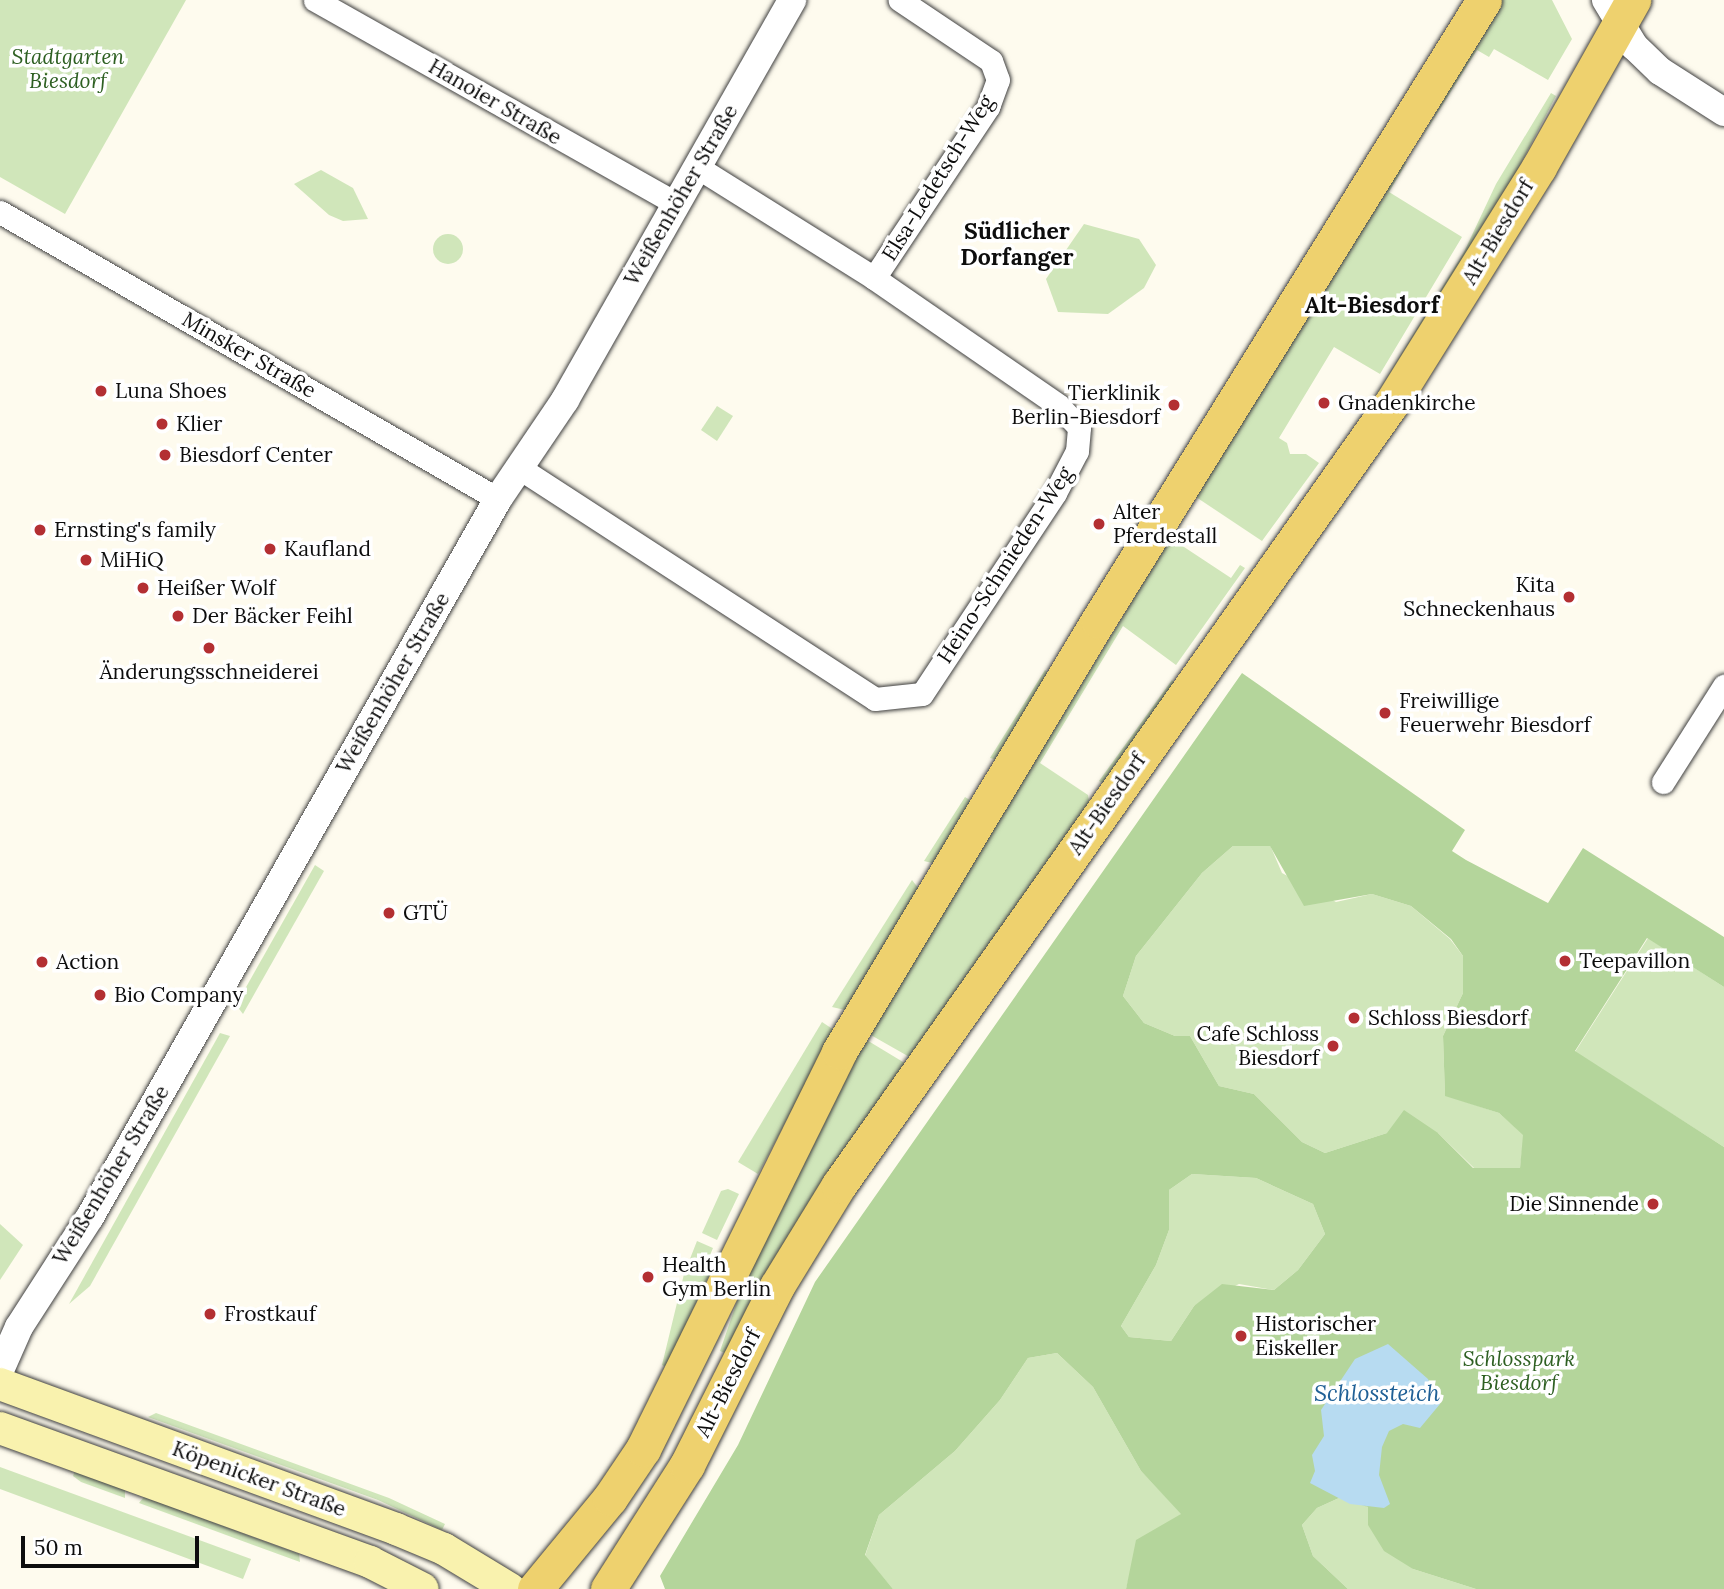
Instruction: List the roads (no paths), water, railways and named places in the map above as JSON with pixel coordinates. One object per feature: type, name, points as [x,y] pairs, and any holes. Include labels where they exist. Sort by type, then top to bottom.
[{"type":"main road","points":[[536,1589],[610,1498],[643,1450],[839,1052],[1090,633],[1484,0]]},
{"type":"main road","name":"Alt-Biesdorf","points":[[608,1589],[687,1465],[777,1286],[839,1185],[1391,404],[1539,167],[1619,9]]},
{"type":"main road","name":"Köpenicker Straße","points":[[0,1384],[396,1529],[444,1549],[510,1589]]},
{"type":"main road","name":"Köpenicker Straße","points":[[0,1428],[370,1562],[423,1589]]},
{"type":"street","name":"Hanoier Straße","points":[[315,0],[676,203]]},
{"type":"street","name":"Weißenhöher Straße","points":[[0,1370],[19,1327],[90,1217],[498,499],[522,469],[792,0]]},
{"type":"street","name":"Elsa-Ledetsch-Weg","points":[[874,278],[988,107],[998,80],[991,61],[900,0]]},
{"type":"street","points":[[1619,9],[1660,71],[1724,112]]},
{"type":"street","name":"Heino-Schmieden-Weg","points":[[522,469],[875,699],[922,694],[1055,493],[1077,451],[1079,427],[1058,405],[874,278],[697,167]]},
{"type":"street","name":"Minsker Straße","points":[[0,212],[498,499]]},
{"type":"street","points":[[1663,782],[1724,686]]},
{"type":"water","name":"Schlossteich","points":[[1388,1344],[1428,1379],[1440,1404],[1420,1428],[1403,1424],[1389,1431],[1382,1447],[1379,1475],[1390,1504],[1384,1508],[1350,1504],[1310,1483],[1315,1471],[1312,1455],[1324,1436],[1321,1410],[1355,1359]]},
{"type":"place","name":"Luna Shoes","points":[[101,391]]},
{"type":"place","name":"Gnadenkirche","points":[[1324,403]]},
{"type":"place","name":"Tierklinik Berlin-Biesdorf","points":[[1174,405]]},
{"type":"place","name":"Klier","points":[[162,424]]},
{"type":"place","name":"Biesdorf Center","points":[[165,455]]},
{"type":"place","name":"Alter Pferdestall","points":[[1099,524]]},
{"type":"place","name":"Ernsting's family","points":[[40,530]]},
{"type":"place","name":"Kaufland","points":[[270,549]]},
{"type":"place","name":"MiHiQ","points":[[86,560]]},
{"type":"place","name":"Heißer Wolf","points":[[143,588]]},
{"type":"place","name":"Kita Schneckenhaus","points":[[1569,597]]},
{"type":"place","name":"Der Bäcker Feihl","points":[[178,616]]},
{"type":"place","name":"Änderungsschneiderei","points":[[209,648]]},
{"type":"place","name":"Freiwillige Feuerwehr Biesdorf","points":[[1385,713]]},
{"type":"place","name":"GTÜ","points":[[389,913]]},
{"type":"place","name":"Teepavillon","points":[[1565,961]]},
{"type":"place","name":"Action","points":[[42,962]]},
{"type":"place","name":"Bio Company","points":[[100,995]]},
{"type":"place","name":"Schloss Biesdorf","points":[[1354,1018]]},
{"type":"place","name":"Cafe Schloss Biesdorf","points":[[1333,1046]]},
{"type":"place","name":"Die Sinnende","points":[[1653,1204]]},
{"type":"place","name":"Health Gym Berlin","points":[[648,1277]]},
{"type":"place","name":"Frostkauf","points":[[210,1314]]},
{"type":"place","name":"Historischer Eiskeller","points":[[1241,1336]]},
{"type":"district","name":"Südlicher Dorfanger","points":[[1017,244]]},
{"type":"district","name":"Alt-Biesdorf","points":[[1372,305]]},
{"type":"park label","name":"Stadtgarten Biesdorf","points":[[68,69]]},
{"type":"park label","name":"Schlosspark Biesdorf","points":[[1519,1371]]}]
